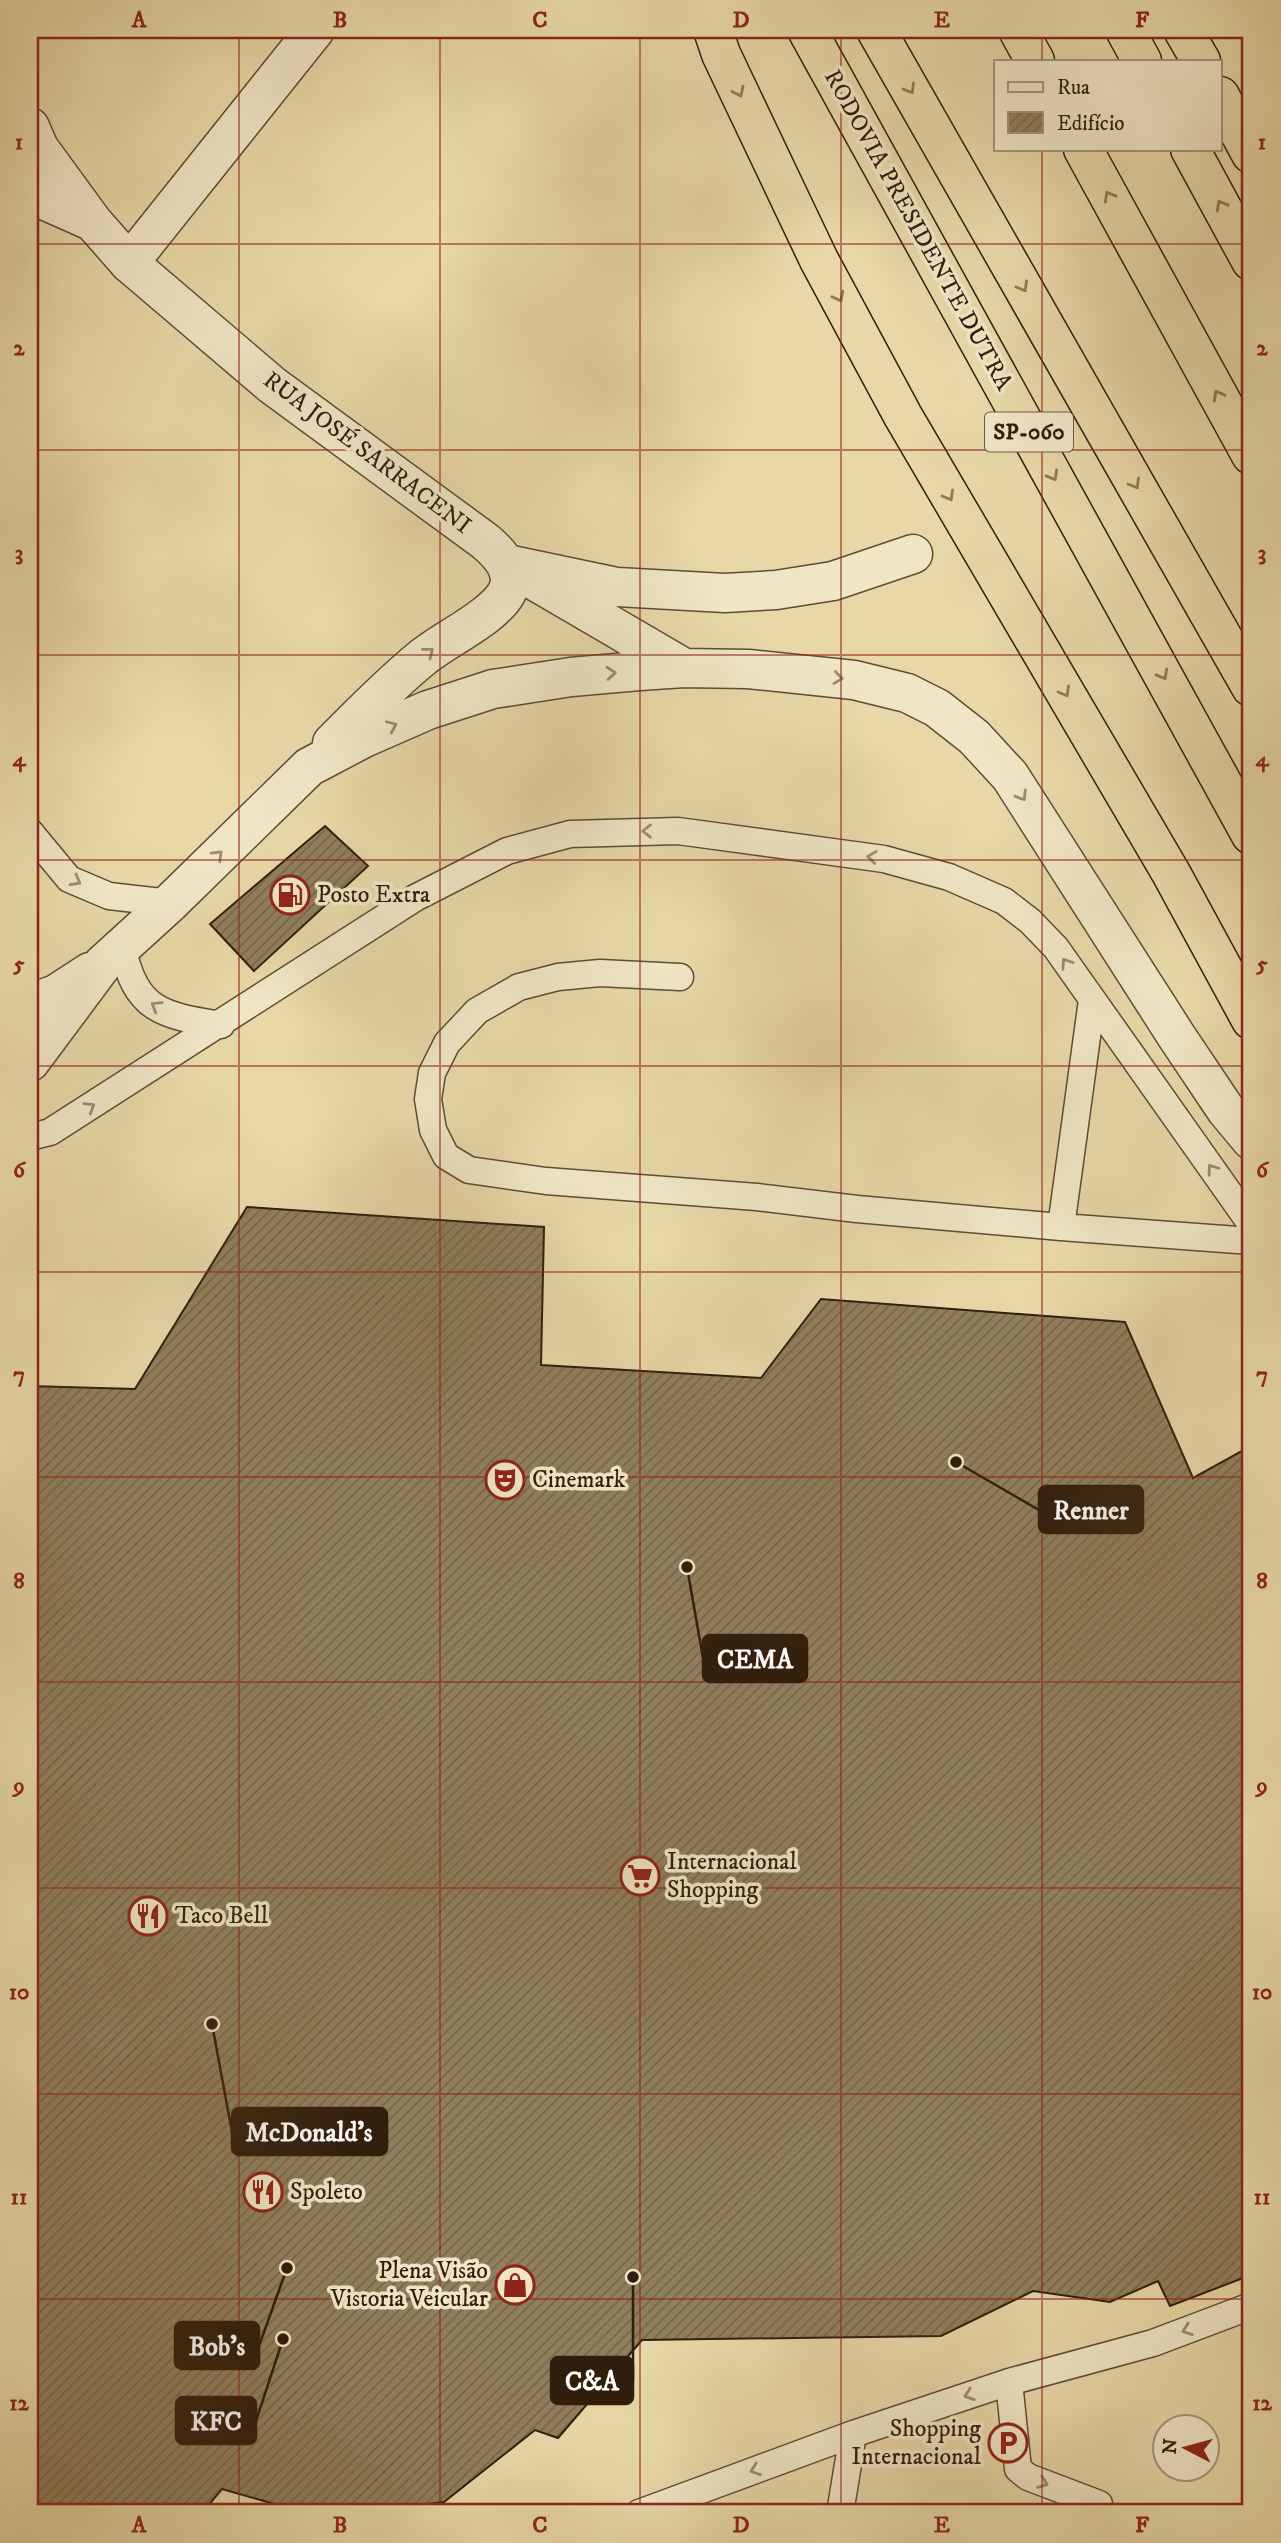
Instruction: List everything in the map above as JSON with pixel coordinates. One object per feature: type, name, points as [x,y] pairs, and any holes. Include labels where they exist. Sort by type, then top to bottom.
[{"type":"highway","points":[[713,30],[721,54],[814,248],[903,416],[1164,861],[1251,1020]]},
{"type":"highway","name":"RODOVIA PRESIDENTE DUTRA","points":[[807,30],[1251,835]]},
{"type":"highway","name":"SP-060","points":[[876,30],[1251,687]]},
{"type":"highway","points":[[1018,30],[1034,60]]},
{"type":"highway","points":[[1125,30],[1141,60]]},
{"type":"highway","points":[[1183,30],[1200,60]]},
{"type":"highway","points":[[1222,100],[1251,155]]},
{"type":"highway","points":[[1084,150],[1251,455]]},
{"type":"highway","points":[[1191,150],[1251,261]]},
{"type":"street","points":[[129,263],[315,30]]},
{"type":"street","name":"RUA JOSÉ SARRACENI","points":[[30,127],[39,148],[93,222],[129,263],[272,385],[486,542],[506,564],[684,668]]},
{"type":"street","points":[[30,194],[93,222]]},
{"type":"street","points":[[30,1003],[56,994],[112,955],[170,903],[396,679],[439,644],[496,606],[507,592],[510,581],[506,564],[617,587],[725,593],[776,590],[833,581],[913,554]]},
{"type":"street","points":[[309,767],[364,738],[428,710],[493,689],[570,677],[684,668],[783,671],[854,680],[907,693],[937,708],[974,737],[1010,776],[1177,1037],[1226,1110],[1251,1140]]},
{"type":"street","points":[[30,1062],[112,955]]},
{"type":"lane","points":[[30,1137],[50,1132],[221,1025],[415,898],[507,851],[570,834],[678,831],[884,859],[949,877],[1004,901],[1030,921],[1056,948],[1251,1224]]},
{"type":"lane","points":[[30,832],[69,879],[109,896],[170,903]]},
{"type":"lane","points":[[112,955],[126,964],[135,988],[150,1005],[176,1017],[221,1025]]},
{"type":"lane","points":[[680,977],[600,972],[558,977],[519,987],[477,1011],[447,1043],[432,1073],[428,1099],[433,1130],[446,1156],[469,1171],[546,1181],[757,1197],[857,1209],[1061,1227],[1251,1241]]},
{"type":"lane","points":[[1061,1227],[1092,1000]]},
{"type":"lane","points":[[639,2513],[853,2434],[1009,2382],[1153,2343],[1251,2306]]},
{"type":"lane","points":[[1009,2382],[1018,2469],[1028,2477],[1099,2504]]},
{"type":"lane","points":[[840,2513],[853,2434]]},
{"type":"building","name":"Posto Extra","points":[[325,826],[368,866],[254,971],[210,924]]},
{"type":"building","name":"Internacional Shopping","points":[[247,1207],[544,1227],[541,1365],[761,1378],[821,1299],[1125,1322],[1193,1478],[1251,1446],[1251,2275],[1170,2306],[1158,2281],[1110,2302],[1033,2291],[941,2336],[642,2340],[558,2438],[535,2430],[444,2502],[355,2513],[306,2513],[222,2489],[202,2513],[30,2513],[30,1386],[135,1389]]},
{"type":"place","name":"Posto Extra","points":[[290,895]]},
{"type":"place","name":"Renner","points":[[956,1462]]},
{"type":"place","name":"Cinemark","points":[[505,1480]]},
{"type":"place","name":"CEMA","points":[[687,1567]]},
{"type":"place","name":"Internacional Shopping","points":[[640,1876]]},
{"type":"place","name":"Taco Bell","points":[[148,1916]]},
{"type":"place","name":"McDonald's","points":[[212,2024]]},
{"type":"place","name":"Spoleto","points":[[263,2192]]},
{"type":"place","name":"Bob's","points":[[287,2268]]},
{"type":"place","name":"C&A","points":[[633,2277]]},
{"type":"place","name":"Plena Visão Vistoria Veicular","points":[[515,2285]]},
{"type":"place","name":"KFC","points":[[283,2339]]},
{"type":"place","name":"Shopping Internacional","points":[[1008,2443]]}]
